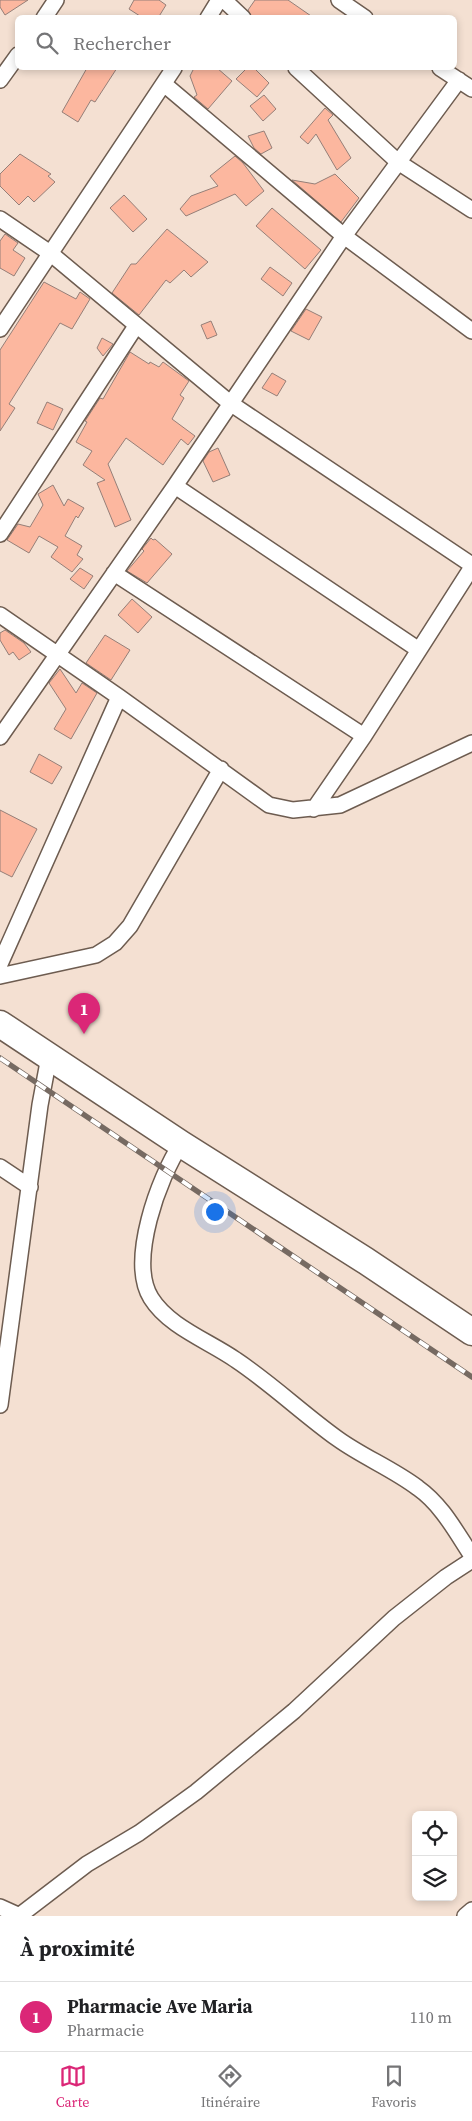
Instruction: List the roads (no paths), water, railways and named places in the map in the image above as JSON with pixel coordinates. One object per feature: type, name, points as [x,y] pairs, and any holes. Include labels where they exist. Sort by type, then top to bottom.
[{"type":"highway","points":[[0,1024],[181,1144],[366,1261],[469,1323]]},
{"type":"street","points":[[46,15],[56,0]]},
{"type":"street","points":[[210,15],[219,0]]},
{"type":"street","points":[[224,0],[240,15]]},
{"type":"street","points":[[339,0],[361,15]]},
{"type":"street","points":[[0,80],[15,59]]},
{"type":"street","points":[[0,329],[173,70]]},
{"type":"street","points":[[298,70],[398,162],[472,210]]},
{"type":"street","points":[[0,736],[175,486],[344,236],[398,162],[466,84],[443,70]]},
{"type":"street","points":[[164,84],[344,236],[472,331]]},
{"type":"street","points":[[0,219],[50,253],[230,403],[472,566],[364,736],[314,809]]},
{"type":"street","points":[[0,534],[136,326]]},
{"type":"street","points":[[175,486],[419,650]]},
{"type":"street","points":[[114,573],[364,736]]},
{"type":"street","points":[[0,616],[119,697],[269,805],[294,810],[340,806],[472,743]]},
{"type":"street","points":[[0,964],[119,697]]},
{"type":"street","points":[[0,976],[96,955],[115,943],[130,926],[221,769]]},
{"type":"street","points":[[0,1405],[6,1311],[30,1187],[40,1105],[49,1057]]},
{"type":"street","points":[[0,1907],[20,1916],[88,1864],[139,1832],[196,1792],[294,1711],[394,1618],[472,1558],[439,1508],[420,1489],[337,1439],[253,1371],[164,1313],[150,1298],[144,1281],[143,1262],[146,1236],[159,1184],[181,1144]]},
{"type":"street","points":[[0,1167],[30,1187]]},
{"type":"street","points":[[465,1916],[472,1910]]},
{"type":"railway","points":[[0,1058],[472,1377]]},
{"type":"place","name":"Pharmacie Ave Maria","points":[[84,1034]]}]
